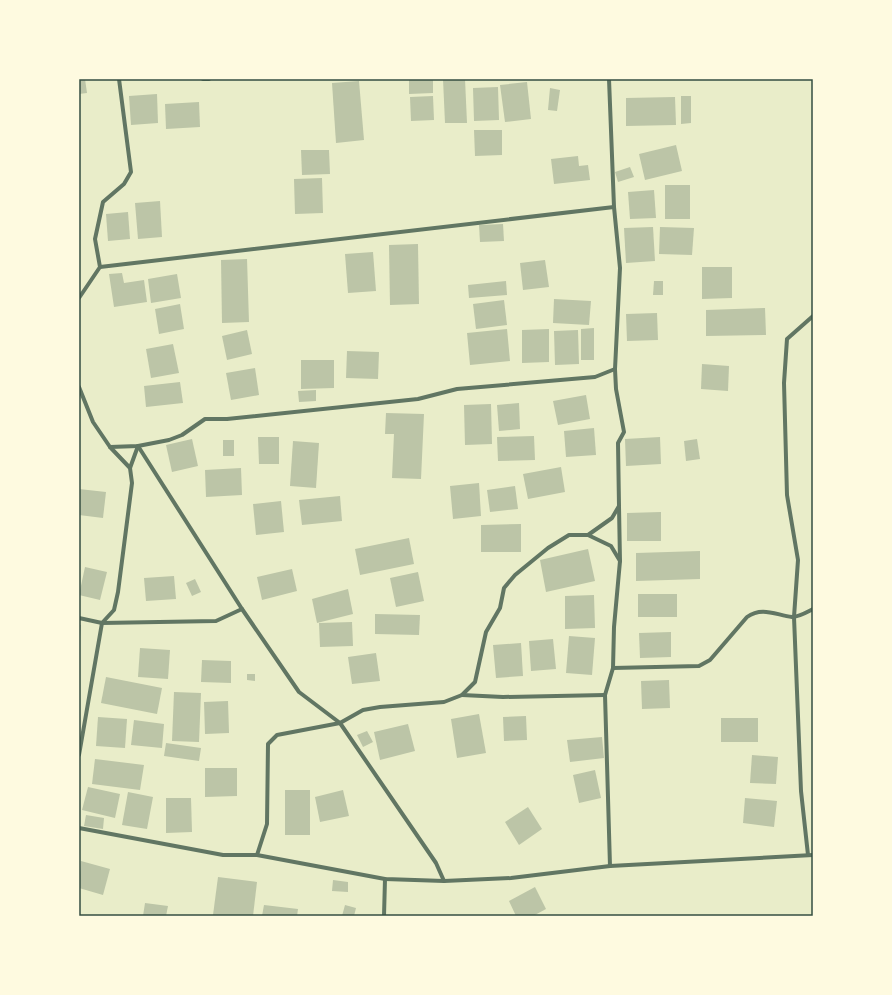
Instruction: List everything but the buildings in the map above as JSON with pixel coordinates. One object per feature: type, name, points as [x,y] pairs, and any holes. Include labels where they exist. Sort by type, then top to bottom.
[{"type":"street","points":[[79,298],[100,267],[95,239],[103,202],[124,184],[131,172],[119,79]]},
{"type":"street","points":[[203,79],[209,79]]},
{"type":"street","points":[[609,79],[614,207],[620,268],[615,369],[616,389],[624,432],[618,443],[620,561],[614,627],[613,668],[605,695],[610,866]]},
{"type":"street","points":[[100,267],[614,207]]},
{"type":"street","points":[[808,855],[801,791],[794,617],[798,560],[787,495],[784,382],[786,339],[813,316]]},
{"type":"street","points":[[110,447],[138,446],[169,440],[182,435],[205,419],[227,420],[418,399],[457,389],[596,377],[615,369]]},
{"type":"street","points":[[79,387],[93,422],[110,447],[130,468]]},
{"type":"street","points":[[79,755],[102,623],[114,610],[118,592],[132,483],[130,468],[138,446]]},
{"type":"street","points":[[138,446],[242,609],[299,692],[340,723],[436,863],[444,881]]},
{"type":"street","points":[[588,535],[612,518],[619,506]]},
{"type":"street","points":[[257,855],[267,824],[268,744],[277,735],[340,723],[363,710],[380,707],[444,702],[462,695],[475,682],[486,632],[500,608],[504,588],[515,575],[548,548],[569,535],[588,535],[611,546],[620,561]]},
{"type":"street","points":[[79,618],[102,623],[216,620],[242,609]]},
{"type":"street","points":[[613,668],[699,666],[710,660],[747,617],[754,612],[768,611],[794,617],[813,609]]},
{"type":"street","points":[[462,695],[503,697],[605,695]]},
{"type":"street","points":[[79,828],[223,855],[257,855],[385,879],[444,881],[511,878],[610,866],[813,855]]},
{"type":"street","points":[[384,916],[385,879]]}]
